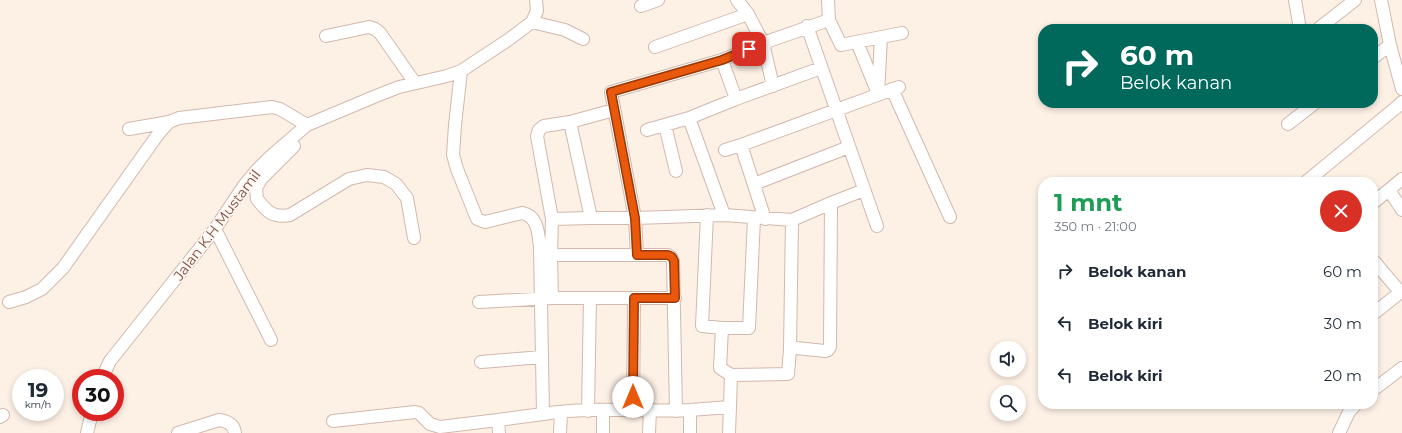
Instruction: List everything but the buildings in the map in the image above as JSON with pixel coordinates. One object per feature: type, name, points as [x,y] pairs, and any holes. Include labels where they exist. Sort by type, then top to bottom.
[{"type":"street","points":[[536,0],[537,11],[532,22],[566,30],[583,39]]},
{"type":"street","points":[[641,6],[658,0]]},
{"type":"street","points":[[736,0],[748,14],[763,43],[773,86]]},
{"type":"street","points":[[828,0],[829,20],[841,45],[902,33]]},
{"type":"street","points":[[1296,0],[1299,24]]},
{"type":"street","points":[[1324,24],[1355,0]]},
{"type":"street","points":[[1381,0],[1390,45],[1402,89]]},
{"type":"street","points":[[655,47],[748,14]]},
{"type":"street","points":[[637,255],[635,218],[611,92],[722,60],[807,26],[829,20]]},
{"type":"street","name":"Jalan K.H Mustamil","points":[[106,369],[110,361],[215,229],[243,187],[256,171],[307,125],[376,96],[415,83],[447,76],[461,71],[532,22]]},
{"type":"street","points":[[807,26],[877,226]]},
{"type":"street","points":[[326,36],[369,27],[376,29],[380,32],[415,83]]},
{"type":"street","points":[[878,94],[881,37]]},
{"type":"street","points":[[857,42],[878,94]]},
{"type":"street","points":[[1378,54],[1390,45]]},
{"type":"street","points":[[722,60],[736,99]]},
{"type":"street","points":[[647,130],[689,118],[821,68]]},
{"type":"street","points":[[461,71],[453,155],[457,169],[474,213],[480,222],[522,213],[531,217],[536,223],[547,299]]},
{"type":"street","points":[[725,150],[895,88],[950,217]]},
{"type":"street","points":[[1312,177],[1402,102]]},
{"type":"street","points":[[129,129],[169,122],[178,118],[272,107],[280,108],[307,125]]},
{"type":"street","points":[[1288,124],[1309,108]]},
{"type":"street","points":[[543,414],[542,357],[551,256],[552,219],[537,136],[538,130],[544,126],[570,122],[614,110]]},
{"type":"street","points":[[689,118],[724,215]]},
{"type":"street","points":[[320,119],[261,179],[256,188],[256,199],[270,213],[280,216],[290,214],[349,179],[368,175],[384,177],[396,184],[406,198],[414,238]]},
{"type":"street","points":[[9,302],[26,297],[42,289],[63,268],[149,147],[169,122]]},
{"type":"street","points":[[570,122],[591,218]]},
{"type":"street","points":[[665,125],[676,171]]},
{"type":"street","points":[[707,215],[702,326],[748,328],[760,218],[754,184],[741,145]]},
{"type":"street","points":[[754,184],[849,147]]},
{"type":"street","points":[[1378,199],[1402,180]]},
{"type":"street","points":[[552,219],[724,215],[792,220],[864,190]]},
{"type":"street","points":[[1389,190],[1402,210]]},
{"type":"street","points":[[790,349],[796,348],[825,351],[830,347],[831,203]]},
{"type":"street","points":[[722,328],[720,368],[731,375],[788,374],[790,349],[792,220]]},
{"type":"street","points":[[215,229],[271,340]]},
{"type":"street","points":[[551,256],[668,255],[672,257],[674,261],[675,298],[676,410]]},
{"type":"street","points":[[1378,266],[1401,291],[1378,310]]},
{"type":"street","points":[[588,411],[590,298]]},
{"type":"street","points":[[479,302],[590,298],[675,298]]},
{"type":"street","points":[[633,411],[634,298]]},
{"type":"street","points":[[481,362],[542,357]]},
{"type":"street","points":[[1378,386],[1402,368]]},
{"type":"street","points":[[729,433],[731,375]]},
{"type":"street","points":[[333,421],[415,412],[419,413],[430,424],[440,430],[498,420],[561,412],[603,410],[690,410],[730,407]]},
{"type":"street","points":[[1339,433],[1352,409]]},
{"type":"street","points":[[603,410],[603,433]]},
{"type":"street","points":[[649,433],[650,410]]},
{"type":"street","points":[[690,410],[690,433]]},
{"type":"street","points":[[560,433],[561,412]]},
{"type":"street","points":[[178,433],[219,420],[226,420],[231,425],[235,433]]},
{"type":"street","points":[[498,420],[499,433]]},
{"type":"street","points":[[87,433],[90,421]]},
{"type":"route","points":[[633,397],[634,298],[675,298],[674,261],[672,257],[668,255],[637,255],[635,218],[611,92],[722,60],[749,49]]}]
